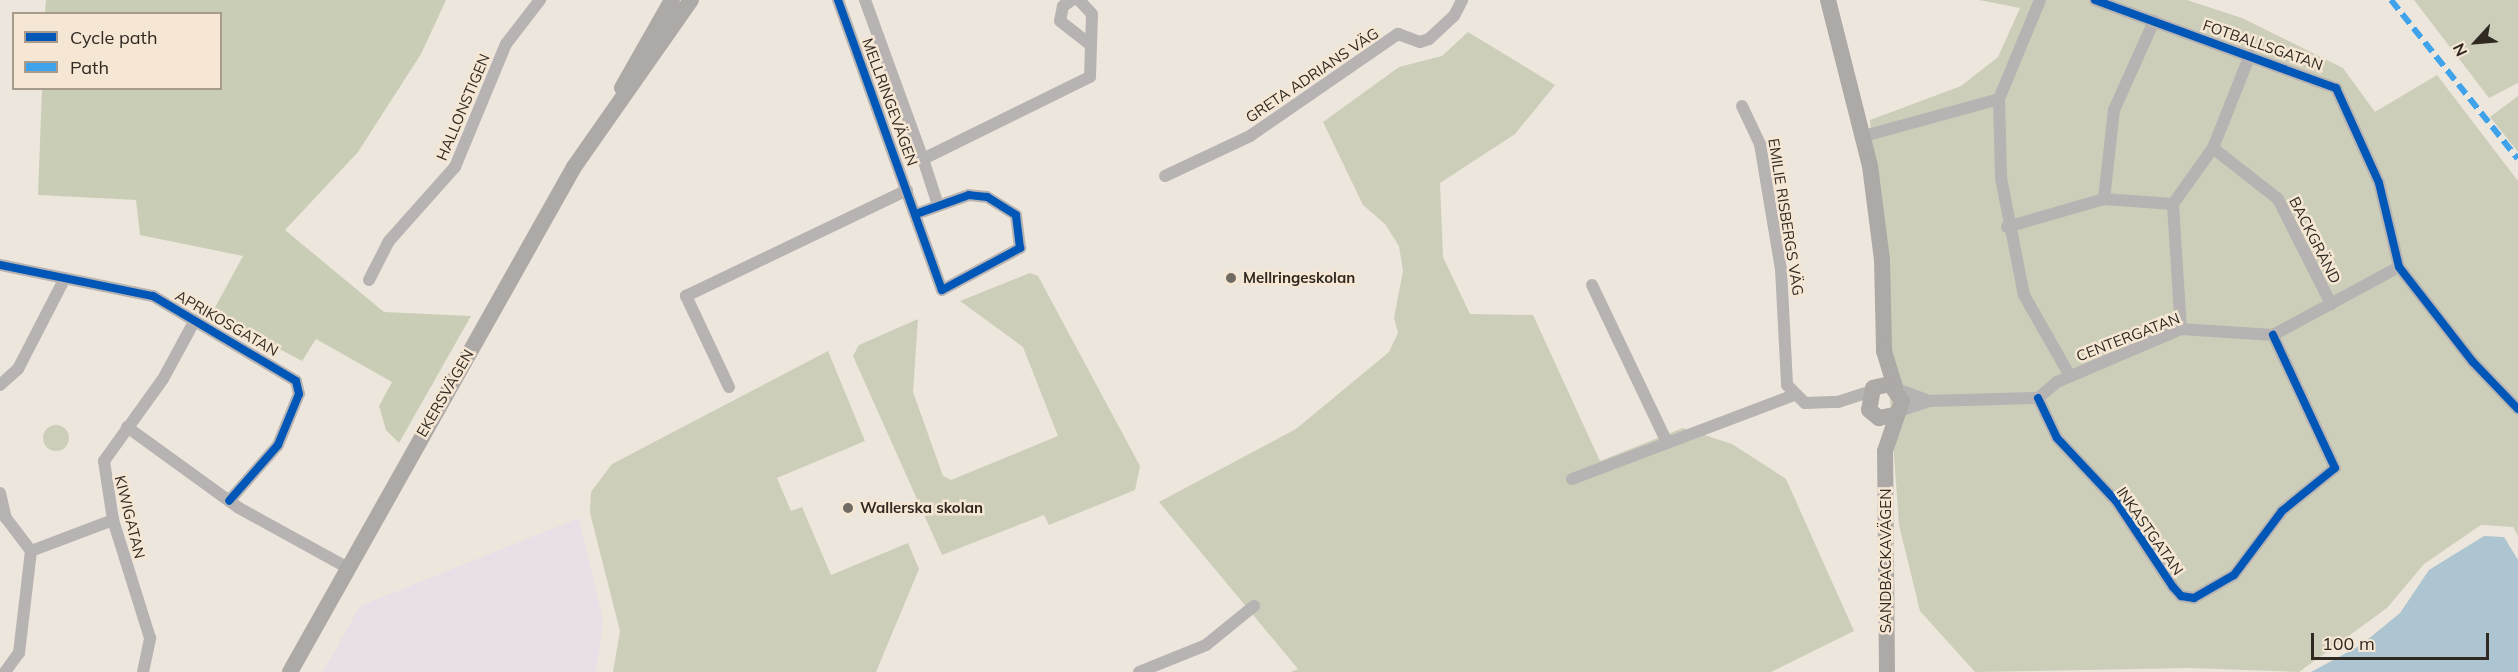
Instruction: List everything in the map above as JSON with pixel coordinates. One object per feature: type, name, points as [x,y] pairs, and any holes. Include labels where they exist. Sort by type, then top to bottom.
[{"type":"main road","name":"EKERSVÄGEN","points":[[290,672],[672,0]]},
{"type":"main road","name":"EKERSVÄGEN","points":[[606,118],[691,0]]},
{"type":"main road","points":[[1828,0],[1864,136],[1881,249],[1884,351],[1897,388],[1871,390],[1884,351]]},
{"type":"main road","name":"SANDBACKAVÄGEN","points":[[1887,672],[1885,451],[1897,413],[1897,388]]},
{"type":"main road","name":"SANDBACKAVÄGEN","points":[[1871,390],[1871,412],[1885,451]]},
{"type":"main road","points":[[1871,412],[1897,413]]},
{"type":"street","name":"HALLONSTIGEN","points":[[369,280],[389,241],[454,167],[506,44],[540,0]]},
{"type":"street","name":"MELLRINGEVÄGEN","points":[[838,0],[942,290],[1020,248],[1016,215],[1004,203],[969,195],[916,214]]},
{"type":"street","points":[[865,0],[924,159],[938,205]]},
{"type":"street","points":[[1072,0],[1063,6],[1060,21],[1089,44]]},
{"type":"street","points":[[924,159],[1090,77],[1094,59],[1089,44],[1092,14],[1079,0]]},
{"type":"street","name":"GRETA ADRIANS VÄG","points":[[1165,176],[1250,136],[1398,34],[1420,42],[1429,39],[1454,16],[1462,0]]},
{"type":"street","points":[[2040,0],[1999,99],[2007,227],[2024,295],[2070,376]]},
{"type":"street","name":"FOTBALLSGATAN","points":[[2095,0],[2327,82],[2346,101],[2379,183],[2399,267],[2473,362],[2518,409]]},
{"type":"street","points":[[2104,199],[2114,110],[2154,21]]},
{"type":"street","points":[[2181,329],[2173,204],[2213,148],[2250,56]]},
{"type":"street","points":[[1864,136],[1999,99]]},
{"type":"street","name":"EMILIE RISBERGS VÄG","points":[[1742,106],[1761,144],[1781,269],[1787,385],[1792,396]]},
{"type":"street","name":"BACKGRÄND","points":[[2213,148],[2278,199],[2331,304]]},
{"type":"street","name":"MELLRINGEVÄGEN","points":[[729,387],[686,296],[907,190]]},
{"type":"street","points":[[2007,227],[2104,199],[2173,204]]},
{"type":"street","name":"APRIKOSGATAN","points":[[0,265],[153,296],[299,386],[278,445],[229,501]]},
{"type":"street","points":[[2273,335],[2399,267]]},
{"type":"street","points":[[0,385],[18,369],[65,278]]},
{"type":"street","points":[[1592,285],[1667,441]]},
{"type":"street","name":"KIWIGATAN","points":[[143,672],[150,638],[113,520],[104,461],[163,379],[195,320]]},
{"type":"street","name":"CENTERGATAN","points":[[2038,398],[2070,376],[2181,329],[2273,335]]},
{"type":"street","name":"INKASTGATAN","points":[[2038,398],[2057,438],[2116,501],[2173,588],[2194,598],[2234,575],[2282,511],[2335,468],[2273,335]]},
{"type":"street","points":[[1897,388],[1929,401]]},
{"type":"street","points":[[1572,479],[1667,441],[1792,396],[1805,404],[1838,402],[1871,390]]},
{"type":"street","points":[[1897,413],[1929,401],[2038,398]]},
{"type":"street","points":[[1838,402],[1871,412]]},
{"type":"street","points":[[127,426],[229,501],[348,568]]},
{"type":"street","points":[[0,495],[6,518],[31,551],[19,653],[5,672]]},
{"type":"street","points":[[31,551],[113,520]]},
{"type":"street","points":[[1139,672],[1206,645],[1254,606]]},
{"type":"shaded area","points":[[579,518],[603,621],[596,672],[323,672],[360,606]]},
{"type":"green space","points":[[46,0],[446,0],[421,54],[358,152],[285,230],[384,312],[471,316],[399,443],[386,430],[379,406],[392,382],[316,339],[302,361],[212,313],[243,256],[140,235],[136,200],[38,195],[42,90],[222,90],[222,12],[45,12]]},
{"type":"green space","points":[[1979,0],[2187,0],[2242,18],[2343,68],[2375,112],[2437,75],[2518,181],[2518,536],[2513,527],[2481,525],[2424,564],[2387,608],[2299,672],[2190,668],[1975,672],[1920,611],[1899,525],[1870,120],[1961,86],[1998,57],[2020,8]]},
{"type":"green space","points":[[2414,0],[2518,0],[2518,83],[2489,98]]},
{"type":"green space","points":[[1468,32],[1555,85],[1515,134],[1440,183],[1443,257],[1470,314],[1533,315],[1600,461],[1683,428],[1732,444],[1786,479],[1854,631],[1771,672],[1291,672],[1298,669],[1159,502],[1296,429],[1389,352],[1398,333],[1394,318],[1403,271],[1399,246],[1385,224],[1363,205],[1323,122],[1399,67],[1442,56]]},
{"type":"green space","points":[[2518,96],[2518,152],[2490,117]]},
{"type":"green space","points":[[1030,273],[1038,276],[1140,466],[1135,490],[1049,525],[1044,515],[942,555],[853,356],[859,345],[918,319],[913,392],[943,476],[951,480],[1058,436],[1023,347],[960,301]]},
{"type":"green space","points":[[828,351],[865,441],[777,478],[791,511],[802,507],[831,575],[908,543],[919,569],[876,672],[613,672],[620,631],[590,513],[591,492],[612,464]]},
{"type":"green space","points":[[56,425],[65,429],[69,438],[65,447],[56,451],[47,447],[43,438],[47,429]]},
{"type":"water","points":[[2484,536],[2504,537],[2518,560],[2518,672],[2311,672],[2361,645],[2400,613],[2429,570]]},
{"type":"marked path","points":[[2391,0],[2518,159]]},
{"type":"cycle path","points":[[838,0],[942,290],[1020,248],[1016,215],[987,197],[969,195],[916,214]]},
{"type":"cycle path","points":[[2095,0],[2336,88],[2379,183],[2399,267],[2473,362],[2518,409]]},
{"type":"cycle path","points":[[0,265],[153,296],[296,381],[299,394],[278,445],[229,501]]},
{"type":"cycle path","points":[[2038,398],[2057,438],[2116,501],[2173,587],[2181,596],[2194,598],[2234,575],[2282,511],[2335,468],[2273,335]]},
{"type":"place","name":"Mellringeskolan","points":[[1231,278]]},
{"type":"place","name":"Wallerska skolan","points":[[848,508]]}]
